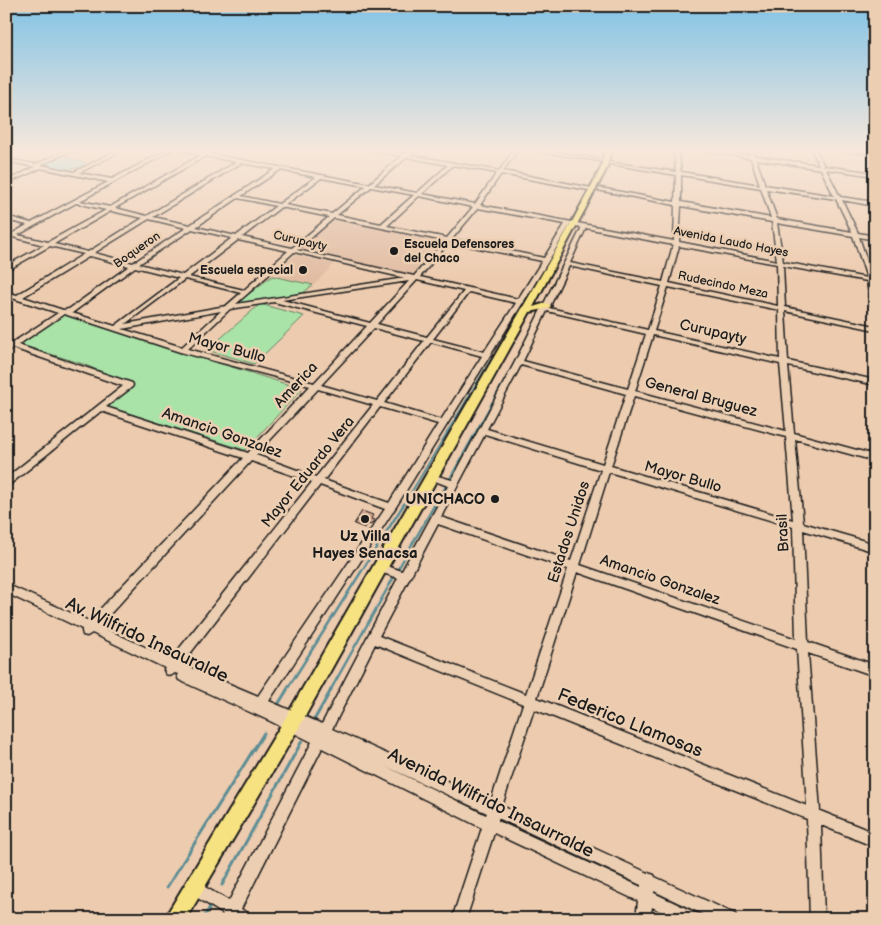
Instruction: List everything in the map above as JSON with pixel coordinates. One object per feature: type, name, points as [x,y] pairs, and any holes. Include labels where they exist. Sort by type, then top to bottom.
[{"type":"highway","points":[[182,919],[296,723],[595,193]]},
{"type":"highway","points":[[174,919],[296,723],[395,573],[447,482],[510,354],[577,231],[577,223]]},
{"type":"street","points":[[9,237],[90,193]]},
{"type":"street","points":[[6,269],[136,193]]},
{"type":"street","points":[[19,297],[191,193]]},
{"type":"street","name":"Boqueron","points":[[6,350],[10,344],[63,312],[71,311],[134,265],[244,193]]},
{"type":"street","points":[[116,328],[297,193]]},
{"type":"street","points":[[183,350],[244,292],[358,193]]},
{"type":"street","name":"Avenida Laudo Hayes","points":[[416,193],[872,279]]},
{"type":"street","name":"America","points":[[89,629],[248,456],[416,278],[485,193]]},
{"type":"street","points":[[616,193],[774,219],[875,238]]},
{"type":"street","name":"Estados Unidos","points":[[459,919],[666,284],[677,241],[679,193]]},
{"type":"street","name":"Brasil","points":[[765,193],[774,219],[780,261],[784,362],[798,525],[802,644],[814,816],[817,919]]},
{"type":"street","points":[[808,193],[875,204]]},
{"type":"street","points":[[835,193],[855,234],[872,279],[875,313]]},
{"type":"street","points":[[383,226],[420,194]]},
{"type":"street","points":[[239,197],[547,260]]},
{"type":"street","name":"Curupayty","points":[[75,201],[875,383]]},
{"type":"street","points":[[6,218],[30,224]]},
{"type":"street","points":[[198,890],[236,917],[372,638],[395,573],[435,519],[447,482],[483,431],[519,362],[536,307],[547,260],[577,223],[584,229],[566,264],[536,307],[488,355],[391,507],[264,697],[263,704],[274,717]]},
{"type":"street","points":[[9,237],[49,244],[244,292]]},
{"type":"street","name":"Rudecindo Meza","points":[[566,264],[875,328]]},
{"type":"street","points":[[116,328],[272,300],[416,278]]},
{"type":"street","name":"Mayor Eduardo Vera","points":[[171,668],[467,291]]},
{"type":"street","name":"Mayor Bullo","points":[[6,294],[183,350],[443,423]]},
{"type":"street","points":[[272,300],[488,355]]},
{"type":"street","points":[[6,483],[129,385],[10,344]]},
{"type":"street","name":"General Bruguez","points":[[519,362],[875,458]]},
{"type":"street","name":"Amancio Gonzalez","points":[[100,408],[248,456],[391,507]]},
{"type":"street","name":"Mayor Bullo","points":[[483,431],[875,548]]},
{"type":"street","name":"Amancio Gonzalez","points":[[435,519],[802,644],[875,671]]},
{"type":"street","points":[[6,588],[89,629]]},
{"type":"street","name":"Av. Wilfrido Insauralde","points":[[6,593],[89,629],[274,717]]},
{"type":"street","name":"Federico Llamosas","points":[[372,638],[875,840]]},
{"type":"street","points":[[171,668],[263,704],[296,723]]},
{"type":"street","name":"Avenida Wilfrido Insaurralde","points":[[274,717],[296,723],[490,824],[693,919]]},
{"type":"street","name":"Avenida Wilfrido Insaurralde","points":[[323,737],[342,739],[730,919]]},
{"type":"street","points":[[642,919],[649,880]]},
{"type":"shaded area","points":[[333,219],[440,241],[412,275],[298,250]]},
{"type":"shaded area","name":"Escuela especial","points":[[295,255],[334,264],[314,285],[272,276]]},
{"type":"green space","points":[[272,276],[313,285],[303,293],[235,305]]},
{"type":"green space","points":[[260,304],[304,316],[254,364],[207,350]]},
{"type":"green space","points":[[63,314],[302,389],[245,450],[106,406],[131,384],[83,364],[18,344]]},
{"type":"building","name":"Uz Villa Hayes Senacsa","points":[[362,511],[373,515],[371,519],[374,520],[371,525],[368,524],[365,528],[354,524]]},
{"type":"waterway","points":[[492,359],[521,310]]},
{"type":"waterway","points":[[516,359],[534,324]]},
{"type":"waterway","points":[[403,506],[492,358]]},
{"type":"waterway","points":[[449,480],[517,358]]},
{"type":"waterway","points":[[435,506],[447,484]]},
{"type":"waterway","points":[[286,691],[404,504]]},
{"type":"waterway","points":[[397,571],[435,504]]},
{"type":"waterway","points":[[330,691],[395,575]]},
{"type":"waterway","points":[[279,703],[287,690]]},
{"type":"waterway","points":[[313,722],[331,690]]},
{"type":"waterway","points":[[167,887],[264,733]]},
{"type":"waterway","points":[[222,885],[302,741]]},
{"type":"waterway","points":[[203,919],[210,907]]},
{"type":"place","name":"Escuela Defensores del Chaco","points":[[394,251]]},
{"type":"place","name":"Escuela especial","points":[[303,270]]},
{"type":"place","name":"UNICHACO","points":[[495,499]]},
{"type":"place","name":"Uz Villa Hayes Senacsa","points":[[365,519]]}]
